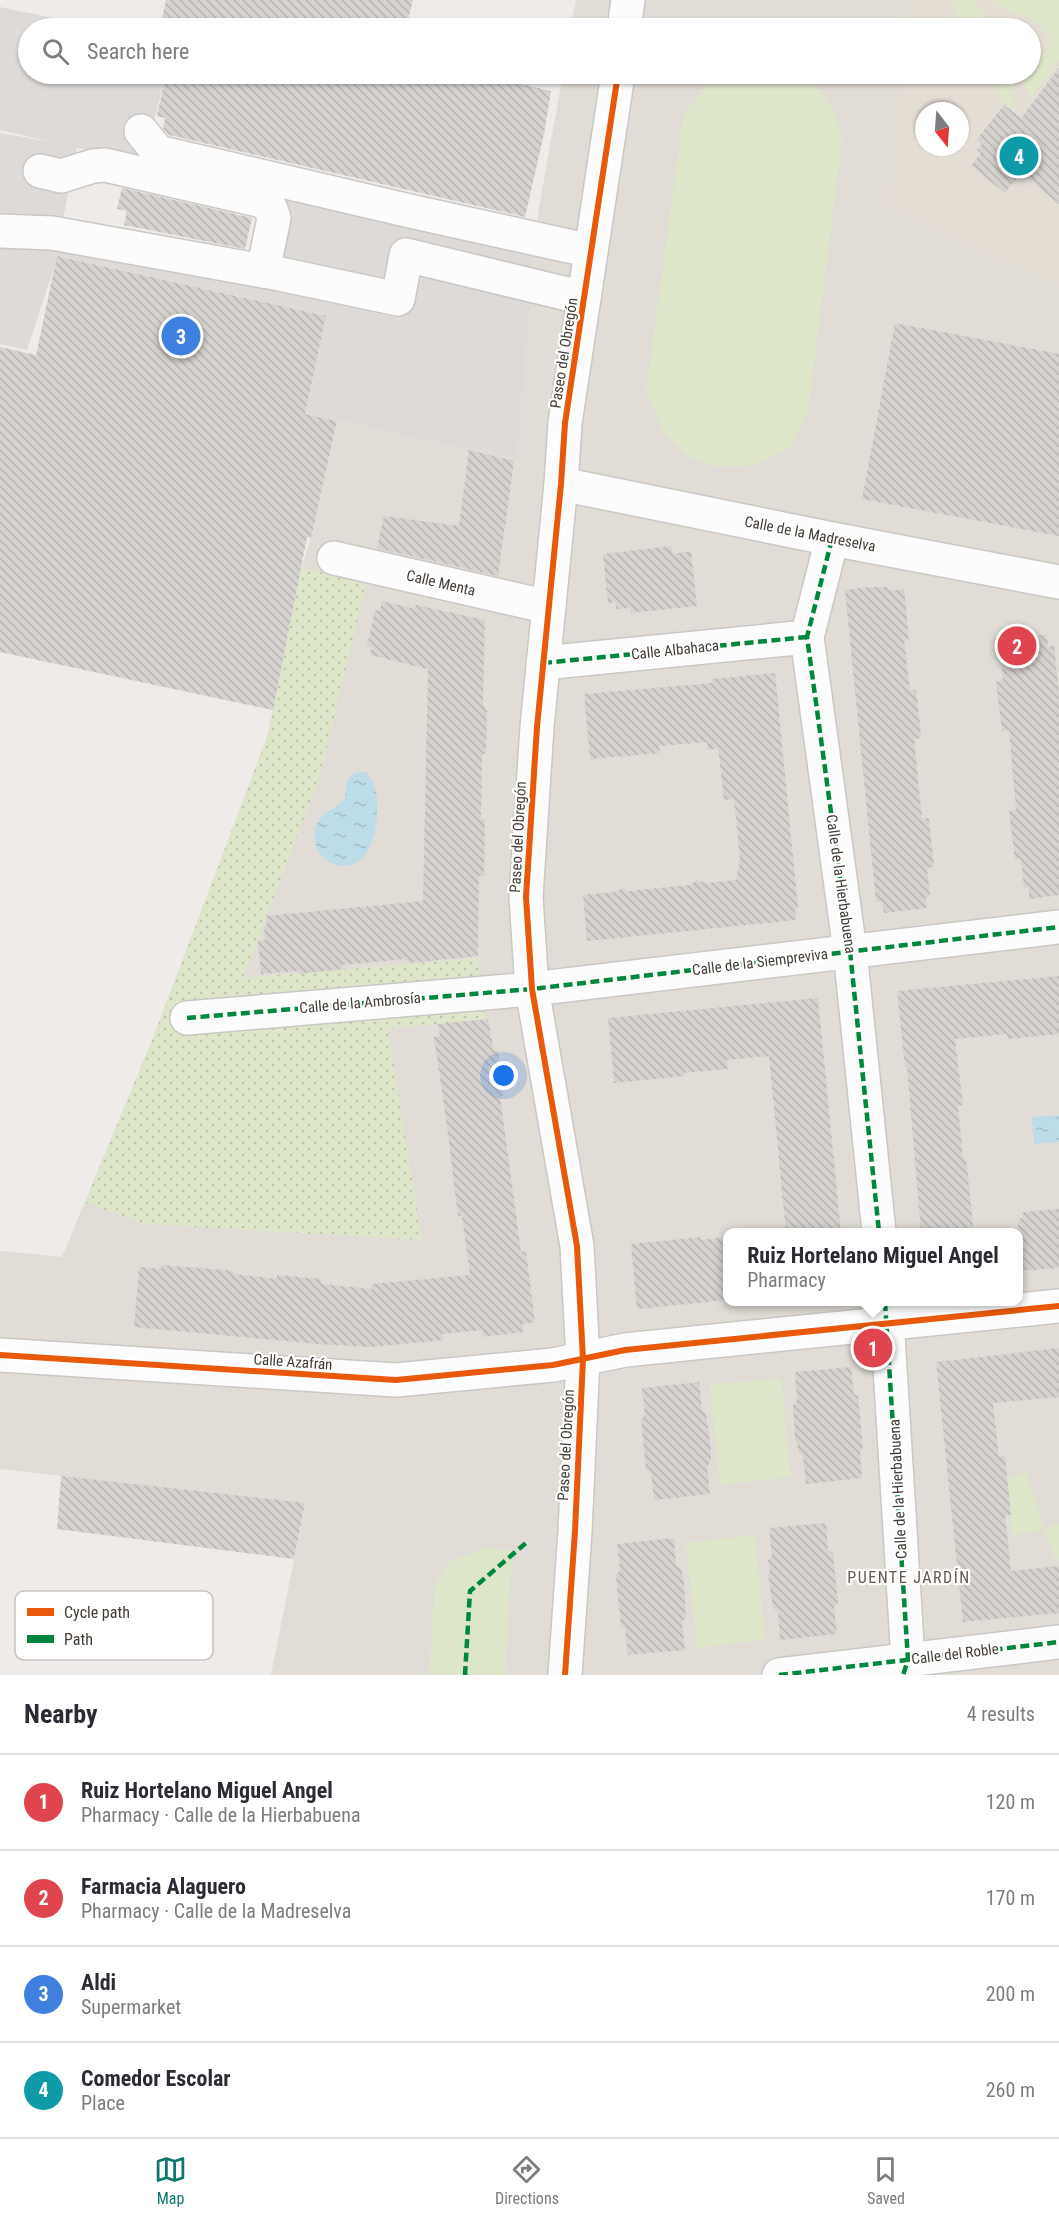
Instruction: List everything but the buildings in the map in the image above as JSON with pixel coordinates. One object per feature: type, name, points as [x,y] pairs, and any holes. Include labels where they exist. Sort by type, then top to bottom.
[{"type":"street","points":[[625,18],[628,0]]},
{"type":"street","name":"Paseo del Obregón","points":[[565,1675],[583,1359],[577,1246],[532,989],[526,897],[537,727],[565,423],[616,84]]},
{"type":"street","points":[[141,131],[158,152],[410,212],[591,251]]},
{"type":"street","points":[[40,171],[61,176],[93,166],[105,165],[262,201],[270,207],[274,218],[263,271]]},
{"type":"street","points":[[0,231],[52,232],[263,271],[398,299],[406,255],[584,298]]},
{"type":"street","name":"Calle de la Madreselva","points":[[561,484],[1059,582]]},
{"type":"street","name":"Calle de la Hierbabuena","points":[[832,539],[807,637],[850,951],[878,1228]]},
{"type":"street","name":"Calle Menta","points":[[334,558],[549,607]]},
{"type":"street","name":"Calle Albahaca","points":[[543,663],[807,637]]},
{"type":"street","name":"Calle de la Siempreviva","points":[[532,989],[1059,927]]},
{"type":"street","name":"Calle de la Ambrosía","points":[[187,1018],[532,989]]},
{"type":"street","name":"Calle Azafrán","points":[[0,1355],[396,1380],[553,1365],[625,1350],[887,1312],[1059,1306]]},
{"type":"street","name":"Calle de la Hierbabuena","points":[[887,1312],[906,1667]]},
{"type":"street","name":"Calle del Roble","points":[[779,1675],[906,1667],[1059,1642]]},
{"type":"shaded area","points":[[576,0],[1059,0],[1059,1675],[271,1675],[305,1504],[0,1469],[0,1251],[62,1257],[153,1038],[268,735],[301,568],[311,538],[337,421],[517,458],[538,213],[561,84],[1041,84],[1041,18],[573,18]]},
{"type":"shaded area","points":[[909,0],[1059,0],[1059,286],[889,207],[900,84],[1041,84],[1041,18],[907,18]]},
{"type":"shaded area","points":[[0,7],[52,18],[18,18],[18,84],[163,84],[144,160],[77,148],[63,219],[274,263],[288,196],[535,249],[517,459],[305,414],[326,316],[58,256],[27,350],[0,344],[0,133],[52,142],[0,130]]},
{"type":"green space","points":[[952,0],[973,0],[988,18],[959,18]]},
{"type":"green space","points":[[992,0],[1059,0],[1059,60],[1041,84],[1041,57],[1055,39],[1041,27],[1041,18],[1030,18],[1007,11]]},
{"type":"green space","points":[[808,84],[826,99],[836,117],[842,141],[808,412],[789,448],[757,465],[719,467],[689,457],[663,432],[646,392],[683,117],[698,96],[710,85]]},
{"type":"green space","points":[[994,84],[1013,84],[1011,93],[1015,111],[1005,104]]},
{"type":"green space","points":[[1023,84],[1041,84],[1030,98]]},
{"type":"green space","points":[[301,568],[367,581],[320,776],[243,978],[477,958],[486,1019],[388,1029],[422,1240],[144,1224],[85,1202],[153,1038],[268,735]]},
{"type":"green space","points":[[781,1379],[791,1477],[720,1485],[710,1384]]},
{"type":"green space","points":[[1026,1472],[1044,1528],[1059,1524],[1059,1559],[1055,1559],[1044,1529],[1012,1536],[1005,1478]]},
{"type":"green space","points":[[755,1535],[765,1640],[697,1648],[686,1543]]},
{"type":"green space","points":[[483,1548],[512,1550],[505,1675],[429,1675],[435,1583],[450,1562]]},
{"type":"water","points":[[358,772],[366,772],[376,792],[377,815],[372,841],[363,857],[351,865],[338,865],[327,860],[318,850],[315,837],[318,822],[345,799],[348,779]]},
{"type":"water","points":[[1059,1115],[1059,1142],[1034,1144],[1032,1117]]},
{"type":"marked path","points":[[832,539],[807,637],[850,951],[879,1228]]},
{"type":"marked path","points":[[543,663],[807,637]]},
{"type":"marked path","points":[[187,1018],[532,989],[1059,927]]},
{"type":"marked path","points":[[885,1306],[908,1660],[903,1675]]},
{"type":"marked path","points":[[465,1675],[470,1591],[527,1542]]},
{"type":"marked path","points":[[779,1675],[1059,1642]]},
{"type":"cycle path","points":[[565,1675],[583,1359],[577,1246],[532,989],[526,897],[537,727],[565,423],[616,84]]},
{"type":"cycle path","points":[[0,1355],[396,1380],[553,1365],[625,1350],[1059,1306]]},
{"type":"place","name":"Comedor Escolar","points":[[1019,156]]},
{"type":"place","name":"Aldi","points":[[181,336]]},
{"type":"place","name":"Farmacia Alaguero","points":[[1017,646]]},
{"type":"place","name":"Ruiz Hortelano Miguel Angel","points":[[873,1348]]},
{"type":"district","name":"PUENTE JARDÍN","points":[[909,1577]]}]
